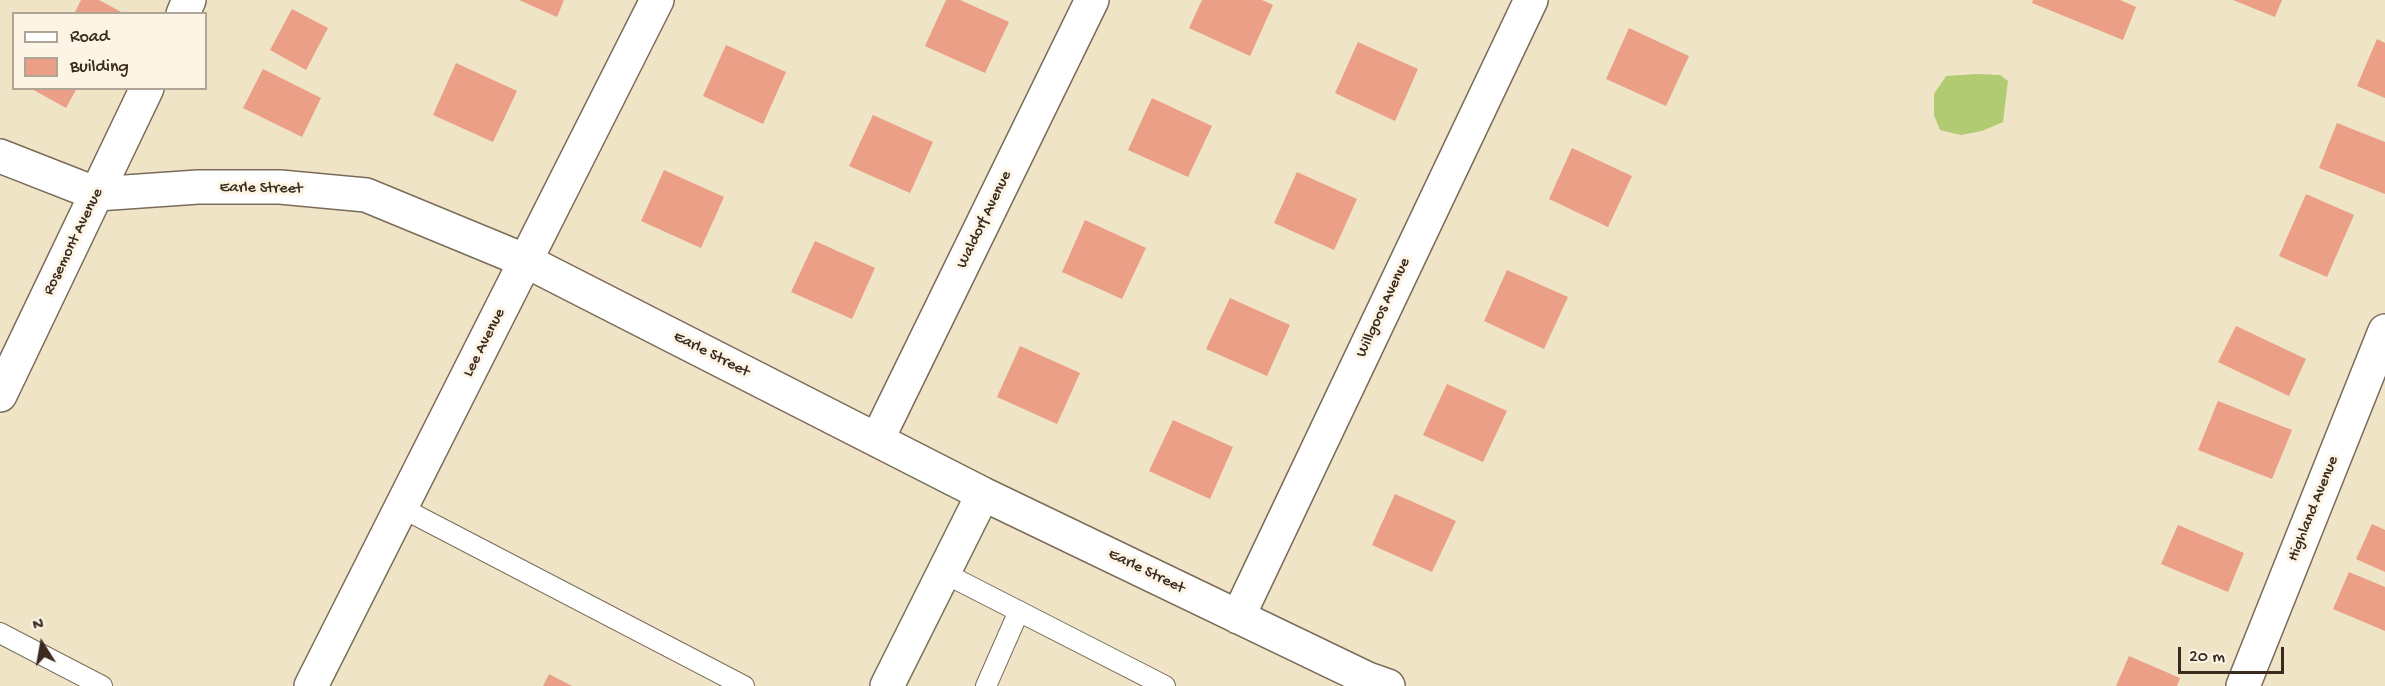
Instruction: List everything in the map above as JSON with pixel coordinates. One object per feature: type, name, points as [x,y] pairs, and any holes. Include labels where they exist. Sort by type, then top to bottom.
[{"type":"street","name":"Lee Avenue","points":[[311,686],[657,0]]},
{"type":"street","name":"Waldorf Avenue","points":[[877,440],[1092,0]]},
{"type":"street","name":"Willgoos Avenue","points":[[1238,617],[1531,0]]},
{"type":"street","name":"Rosemont Avenue","points":[[0,395],[146,90]]},
{"type":"street","name":"Earle Street","points":[[0,156],[97,194],[198,187],[280,187],[366,195],[526,261],[983,494],[1368,679],[1388,686]]},
{"type":"street","name":"Highland Avenue","points":[[2242,686],[2385,332]]},
{"type":"street","points":[[887,686],[983,494]]},
{"type":"lane","points":[[402,508],[744,686]]},
{"type":"lane","points":[[944,573],[1165,686]]},
{"type":"lane","points":[[987,686],[1019,611]]},
{"type":"lane","points":[[0,633],[102,686]]},
{"type":"green space","points":[[2000,75],[2008,81],[2003,122],[1982,131],[1961,135],[1940,130],[1934,115],[1934,94],[1946,76]]},
{"type":"building","points":[[81,0],[99,0],[121,12],[75,12]]},
{"type":"building","points":[[519,0],[564,0],[557,17]]},
{"type":"building","points":[[946,0],[960,0],[1009,22],[985,73],[925,46]]},
{"type":"building","points":[[1202,0],[1262,0],[1273,5],[1250,56],[1189,28]]},
{"type":"building","points":[[2033,0],[2120,0],[2136,7],[2123,40],[2032,3]]},
{"type":"building","points":[[2233,0],[2282,0],[2275,17]]},
{"type":"building","points":[[292,9],[328,28],[306,70],[270,50]]},
{"type":"building","points":[[1629,28],[1689,56],[1666,106],[1606,79]]},
{"type":"building","points":[[2377,39],[2385,43],[2385,98],[2357,86]]},
{"type":"building","points":[[1358,42],[1418,69],[1395,121],[1335,93]]},
{"type":"building","points":[[726,45],[786,72],[763,124],[703,96]]},
{"type":"building","points":[[456,63],[517,91],[493,142],[433,115]]},
{"type":"building","points":[[263,69],[321,98],[302,137],[243,108]]},
{"type":"building","points":[[34,90],[76,90],[66,108]]},
{"type":"building","points":[[1152,98],[1212,126],[1188,177],[1128,150]]},
{"type":"building","points":[[873,115],[933,142],[910,193],[849,166]]},
{"type":"building","points":[[2337,123],[2385,142],[2385,194],[2319,168]]},
{"type":"building","points":[[1572,148],[1632,176],[1608,227],[1549,199]]},
{"type":"building","points":[[664,170],[724,197],[701,248],[641,221]]},
{"type":"building","points":[[1297,172],[1357,199],[1334,250],[1274,223]]},
{"type":"building","points":[[2306,194],[2354,215],[2327,277],[2279,256]]},
{"type":"building","points":[[1085,220],[1146,248],[1122,299],[1062,272]]},
{"type":"building","points":[[815,241],[875,268],[852,319],[791,292]]},
{"type":"building","points":[[1507,270],[1568,297],[1544,349],[1484,321]]},
{"type":"building","points":[[1230,298],[1290,325],[1267,376],[1206,349]]},
{"type":"building","points":[[2236,326],[2306,359],[2289,396],[2218,362]]},
{"type":"building","points":[[1020,346],[1080,373],[1057,424],[997,397]]},
{"type":"building","points":[[1447,384],[1507,411],[1483,462],[1423,435]]},
{"type":"building","points":[[2218,401],[2292,430],[2272,479],[2198,450]]},
{"type":"building","points":[[1173,420],[1233,447],[1210,499],[1149,471]]},
{"type":"building","points":[[1395,494],[1456,521],[1432,572],[1372,545]]},
{"type":"building","points":[[2372,524],[2385,530],[2385,572],[2356,559]]},
{"type":"building","points":[[2178,525],[2244,553],[2228,592],[2161,564]]},
{"type":"building","points":[[2349,572],[2385,587],[2385,631],[2333,609]]},
{"type":"building","points":[[2129,656],[2180,678],[2177,686],[2116,686]]},
{"type":"building","points":[[549,674],[572,686],[543,686]]}]
